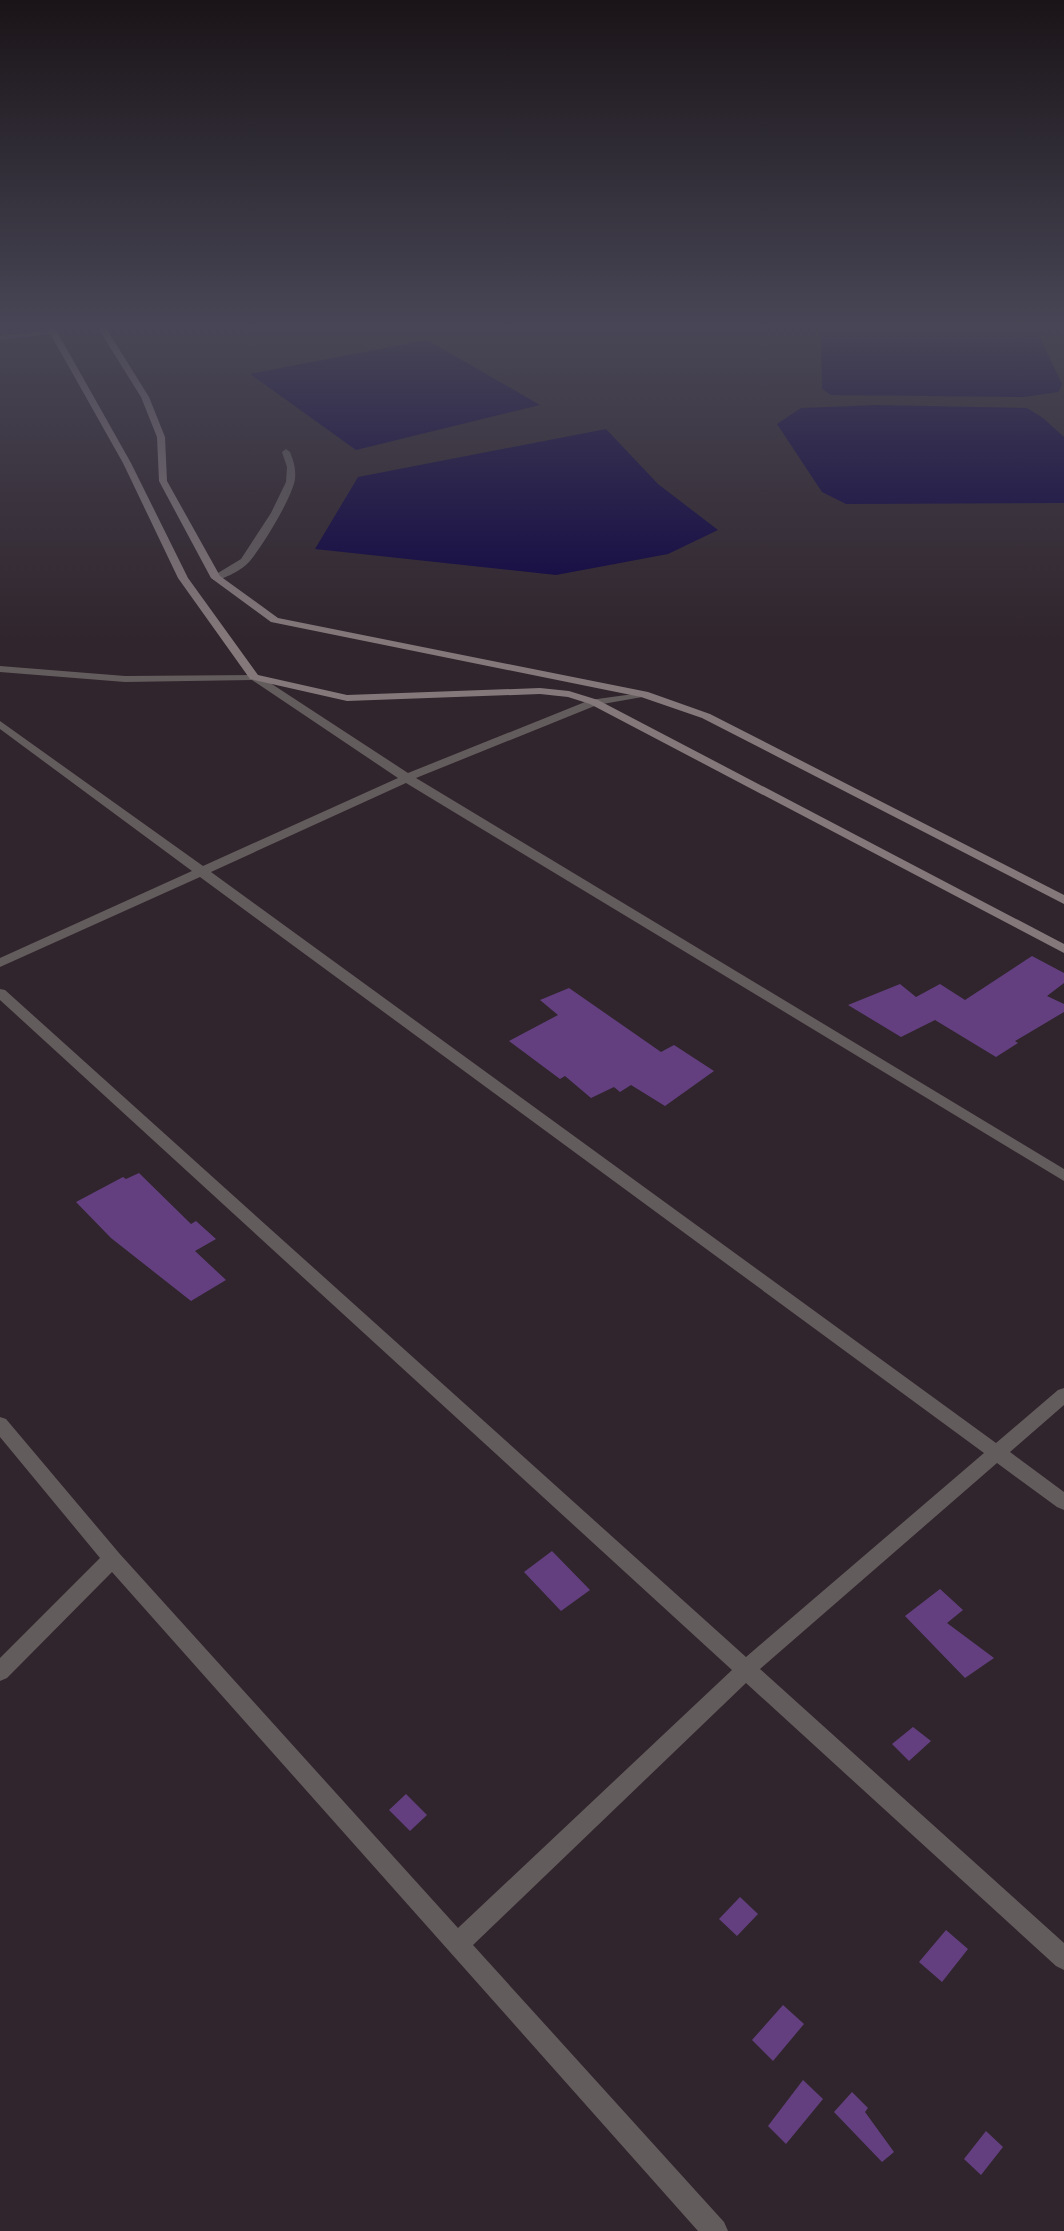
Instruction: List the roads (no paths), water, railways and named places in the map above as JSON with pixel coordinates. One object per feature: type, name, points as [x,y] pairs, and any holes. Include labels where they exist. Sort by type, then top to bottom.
[{"type":"street","points":[[110,432],[183,578],[254,677],[407,778],[1064,1176]]},
{"type":"street","points":[[159,432],[163,480],[216,578],[275,620],[644,694],[706,716],[1064,900]]},
{"type":"street","points":[[216,578],[245,561],[276,513],[290,482],[291,467],[286,452]]},
{"type":"street","points":[[3,668],[125,679],[254,677],[347,698],[540,692],[569,694],[594,702],[1064,949]]},
{"type":"street","points":[[0,963],[202,869],[407,778],[594,702],[644,694]]},
{"type":"street","points":[[0,724],[202,869],[1064,1502]]},
{"type":"street","points":[[0,993],[1064,1958]]},
{"type":"street","points":[[457,1944],[746,1669],[1064,1395]]},
{"type":"street","points":[[0,1424],[112,1559],[715,2231]]},
{"type":"street","points":[[0,1672],[112,1559]]}]
